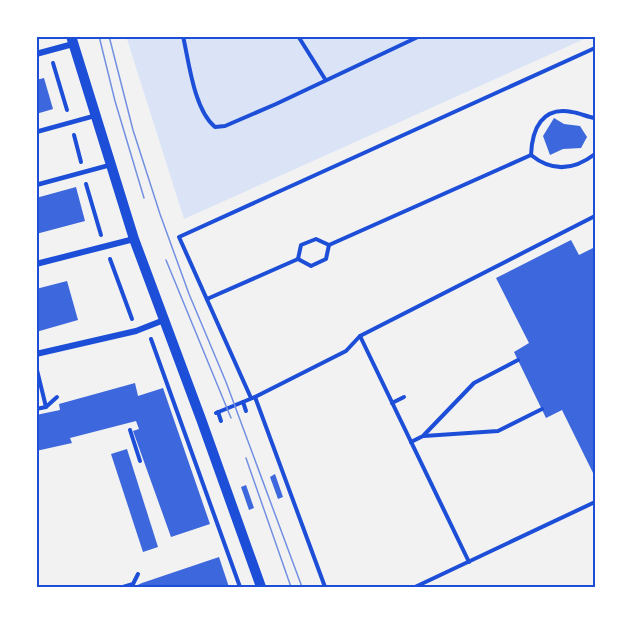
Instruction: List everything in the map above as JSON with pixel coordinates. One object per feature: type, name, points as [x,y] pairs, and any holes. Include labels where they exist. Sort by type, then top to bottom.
[{"type":"street","points":[[36,54],[50,51],[72,40],[134,239],[261,587]]},
{"type":"street","points":[[36,264],[134,239]]},
{"type":"street","points":[[36,354],[136,331],[164,320]]},
{"type":"lane","points":[[36,132],[94,116]]},
{"type":"lane","points":[[36,185],[110,165]]},
{"type":"path","points":[[183,36],[195,90],[207,121],[215,127],[225,126],[276,104],[420,36]]},
{"type":"path","points":[[298,36],[325,80]]},
{"type":"path","points":[[325,587],[253,398],[179,237],[595,48]]},
{"type":"path","points":[[50,51],[105,245],[136,331],[152,343],[240,587]]},
{"type":"path","points":[[531,155],[536,127],[544,116],[558,111],[570,111],[595,118]]},
{"type":"path","points":[[531,155],[542,164],[557,168],[581,162],[595,154]]},
{"type":"path","points":[[298,259],[301,245],[316,239],[329,245],[531,155]]},
{"type":"path","points":[[201,419],[253,398],[346,351],[360,336],[595,216]]},
{"type":"path","points":[[298,259],[311,266],[326,259],[329,245]]},
{"type":"path","points":[[207,299],[298,259]]},
{"type":"path","points":[[360,336],[469,562]]},
{"type":"path","points":[[411,442],[423,436],[474,383],[518,360]]},
{"type":"path","points":[[36,365],[46,407]]},
{"type":"path","points":[[36,409],[46,407],[57,397]]},
{"type":"path","points":[[392,403],[404,397]]},
{"type":"path","points":[[243,402],[246,411]]},
{"type":"path","points":[[423,436],[498,432],[542,409]]},
{"type":"path","points":[[218,412],[221,421]]},
{"type":"path","points":[[130,430],[140,461]]},
{"type":"path","points":[[415,587],[595,502]]},
{"type":"path","points":[[123,587],[133,584],[138,574]]},
{"type":"shaded area","points":[[126,36],[591,36],[184,219]]},
{"type":"building","points":[[44,78],[53,109],[36,114],[36,80]]},
{"type":"building","points":[[554,118],[564,124],[580,126],[587,137],[581,148],[563,149],[550,155],[543,136]]},
{"type":"building","points":[[76,187],[85,221],[36,234],[36,198]]},
{"type":"building","points":[[571,240],[579,255],[595,247],[595,477],[562,410],[546,418],[514,352],[529,343],[496,278]]},
{"type":"building","points":[[67,281],[78,320],[36,332],[36,289]]},
{"type":"building","points":[[135,383],[138,396],[163,388],[210,524],[171,537],[133,431],[139,429],[136,421],[70,438],[72,443],[36,451],[36,415],[60,410],[59,404]]},
{"type":"building","points":[[127,449],[158,547],[143,552],[111,454]]},
{"type":"building","points":[[275,474],[283,497],[278,499],[270,477]]},
{"type":"building","points":[[246,485],[254,508],[249,510],[241,487]]},
{"type":"building","points":[[219,557],[229,587],[133,587],[142,583]]},
{"type":"tram line","points":[[99,36],[115,101],[144,198]]},
{"type":"tram line","points":[[109,36],[133,130],[160,214],[189,294],[226,382],[302,587]]},
{"type":"tram line","points":[[166,260],[231,418]]},
{"type":"tram line","points":[[246,458],[291,587]]}]
